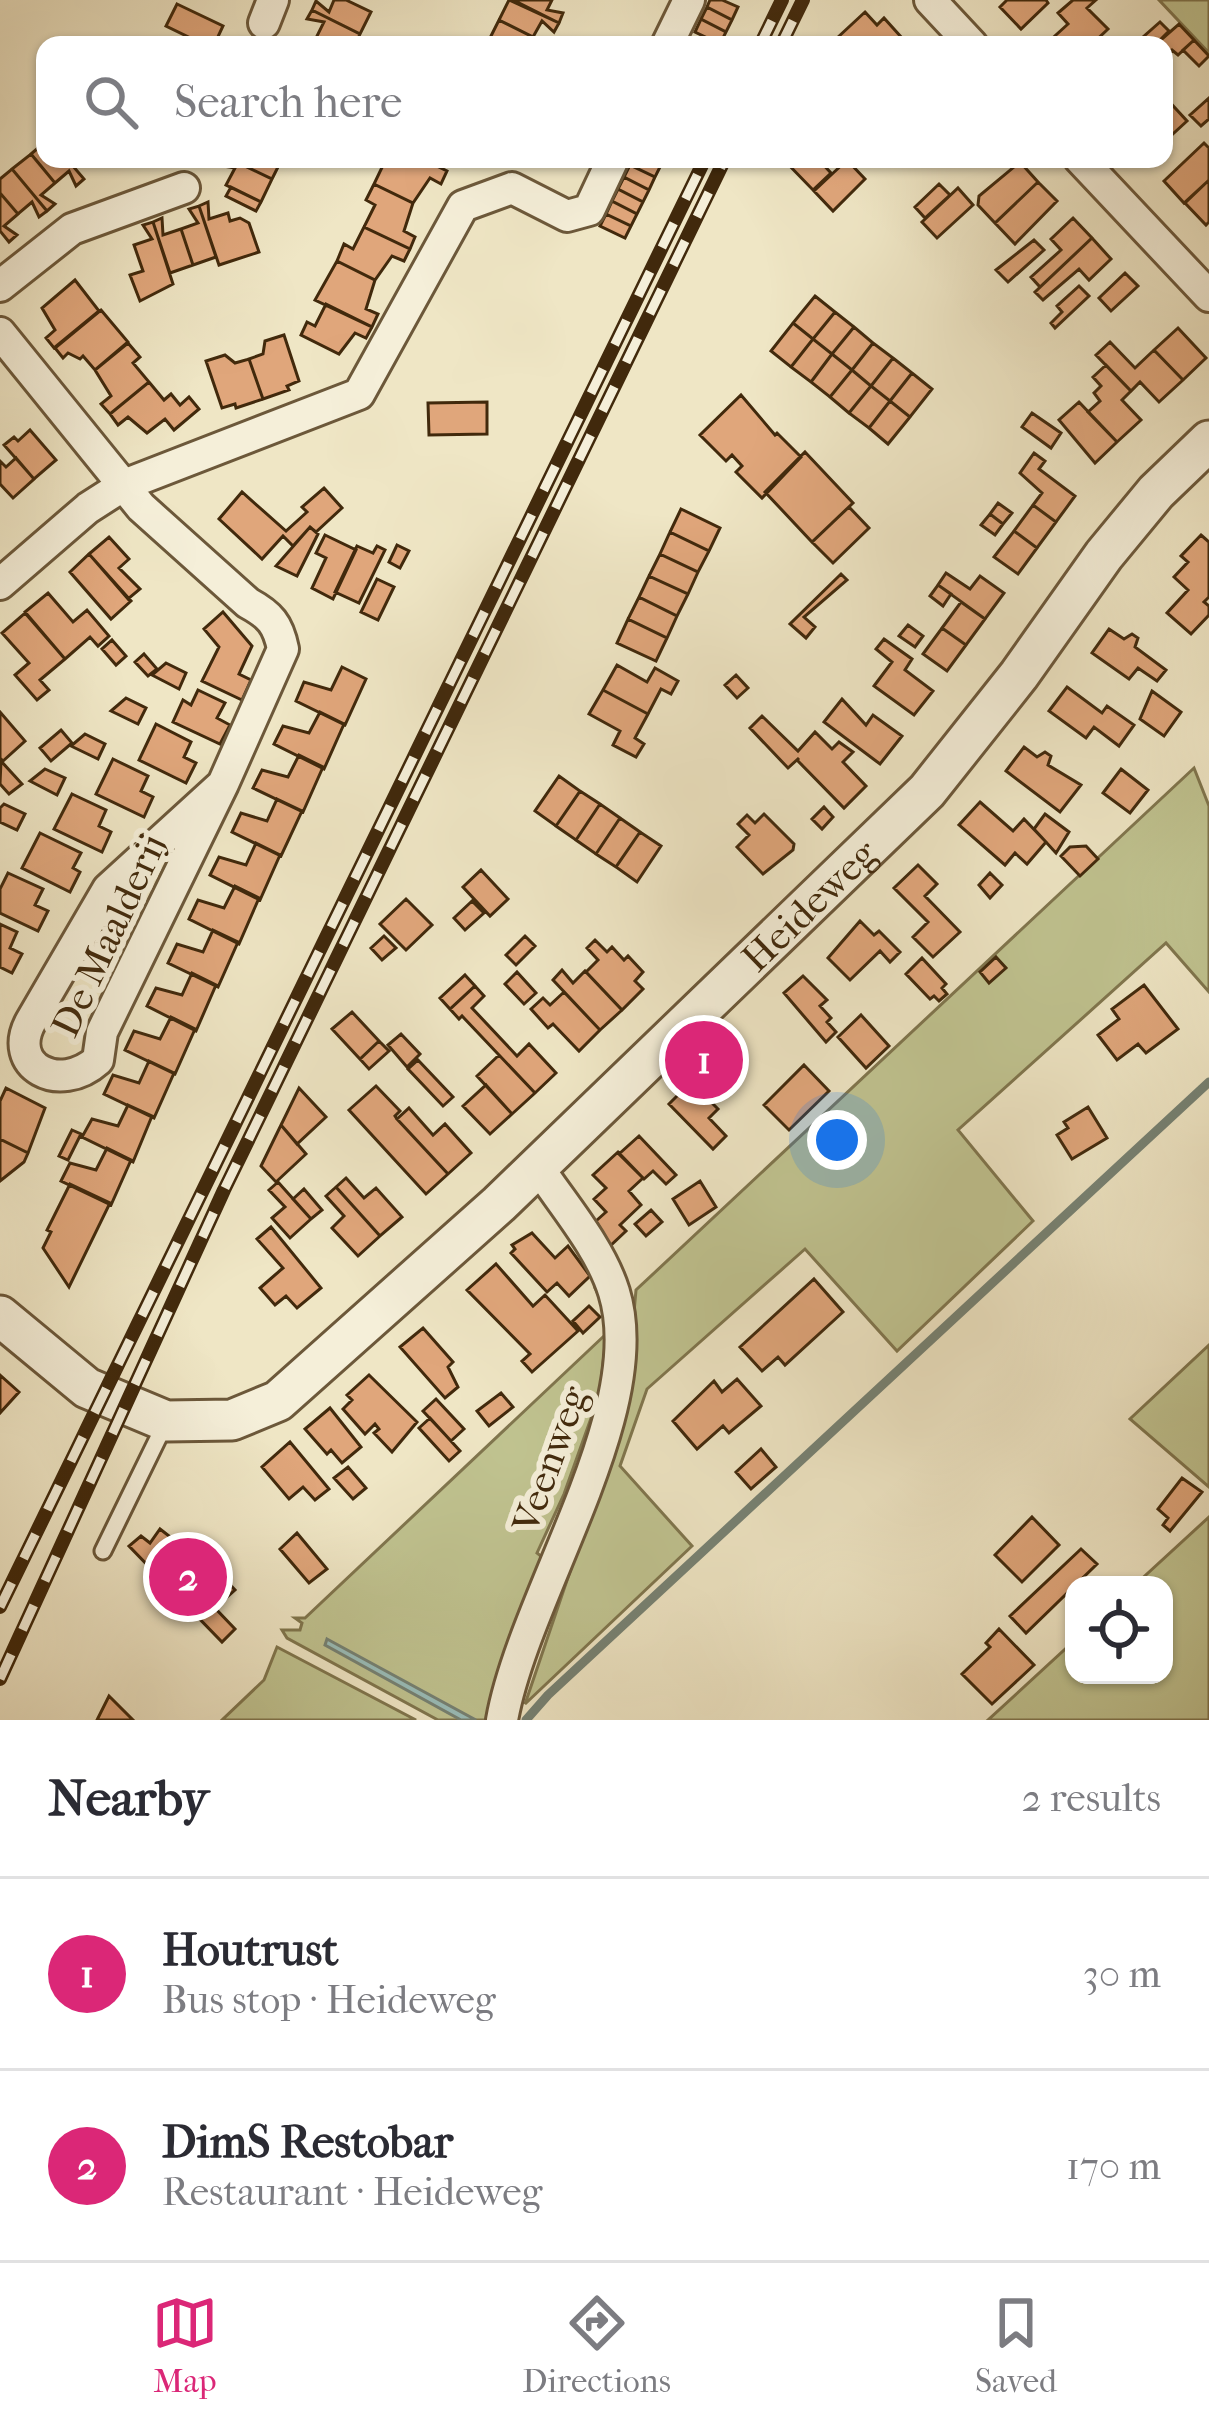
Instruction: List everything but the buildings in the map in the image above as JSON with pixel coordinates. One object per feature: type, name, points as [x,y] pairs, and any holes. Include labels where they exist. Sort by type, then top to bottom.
[{"type":"street","points":[[671,36],[688,0]]},
{"type":"street","points":[[930,0],[964,36]]},
{"type":"street","points":[[0,584],[88,508],[124,485],[358,394],[463,206],[512,188],[567,216],[589,210],[609,168]]},
{"type":"street","points":[[1088,168],[1209,296]]},
{"type":"street","points":[[0,286],[72,229],[184,188]]},
{"type":"street","name":"De Maalderij","points":[[0,333],[141,507],[248,603],[268,614],[279,630],[283,649],[223,784],[102,1032],[98,1060],[69,1078],[40,1070],[30,1059],[25,1031],[108,889],[223,784]]},
{"type":"street","name":"Heideweg","points":[[0,1316],[87,1388],[166,1421],[232,1420],[278,1401],[538,1167],[927,791],[1019,675],[1104,555],[1156,492],[1209,441]]},
{"type":"street","name":"Veenweg","points":[[502,1720],[533,1612],[606,1432],[621,1361],[618,1308],[608,1277],[538,1167]]},
{"type":"lane","points":[[103,1551],[166,1421]]},
{"type":"green space","points":[[1159,0],[1209,0],[1209,53]]},
{"type":"green space","points":[[1194,768],[1209,806],[1209,992],[1166,943],[958,1130],[1033,1221],[897,1351],[805,1249],[647,1389],[620,1466],[692,1546],[525,1704],[613,1445],[628,1379],[636,1290]]},
{"type":"green space","points":[[601,1283],[610,1337],[606,1392],[592,1448],[505,1667],[492,1720],[438,1720],[287,1638],[282,1630],[300,1630],[302,1623],[295,1618],[305,1618],[605,1335],[602,1302],[595,1288]],"holes":[[[604,1354],[606,1373],[585,1456],[542,1557],[537,1553],[600,1393]]]},
{"type":"green space","points":[[1209,1345],[1209,1487],[1130,1419]]},
{"type":"green space","points":[[1209,1517],[1209,1720],[988,1720],[1065,1649],[1065,1684],[1173,1684],[1173,1576],[1145,1576]]},
{"type":"green space","points":[[277,1647],[416,1720],[222,1720],[264,1680]]},
{"type":"water","points":[[327,1639],[476,1720],[461,1720],[325,1645]]},
{"type":"waterway","points":[[526,1720],[1209,1082]]},
{"type":"railway","points":[[764,36],[782,0]]},
{"type":"railway","points":[[785,36],[803,0]]},
{"type":"railway","points":[[0,1607],[701,168]]},
{"type":"railway","points":[[0,1679],[224,1190],[721,168]]},
{"type":"place","name":"Houtrust","points":[[704,1060]]},
{"type":"place","name":"DimS Restobar","points":[[188,1577]]}]
